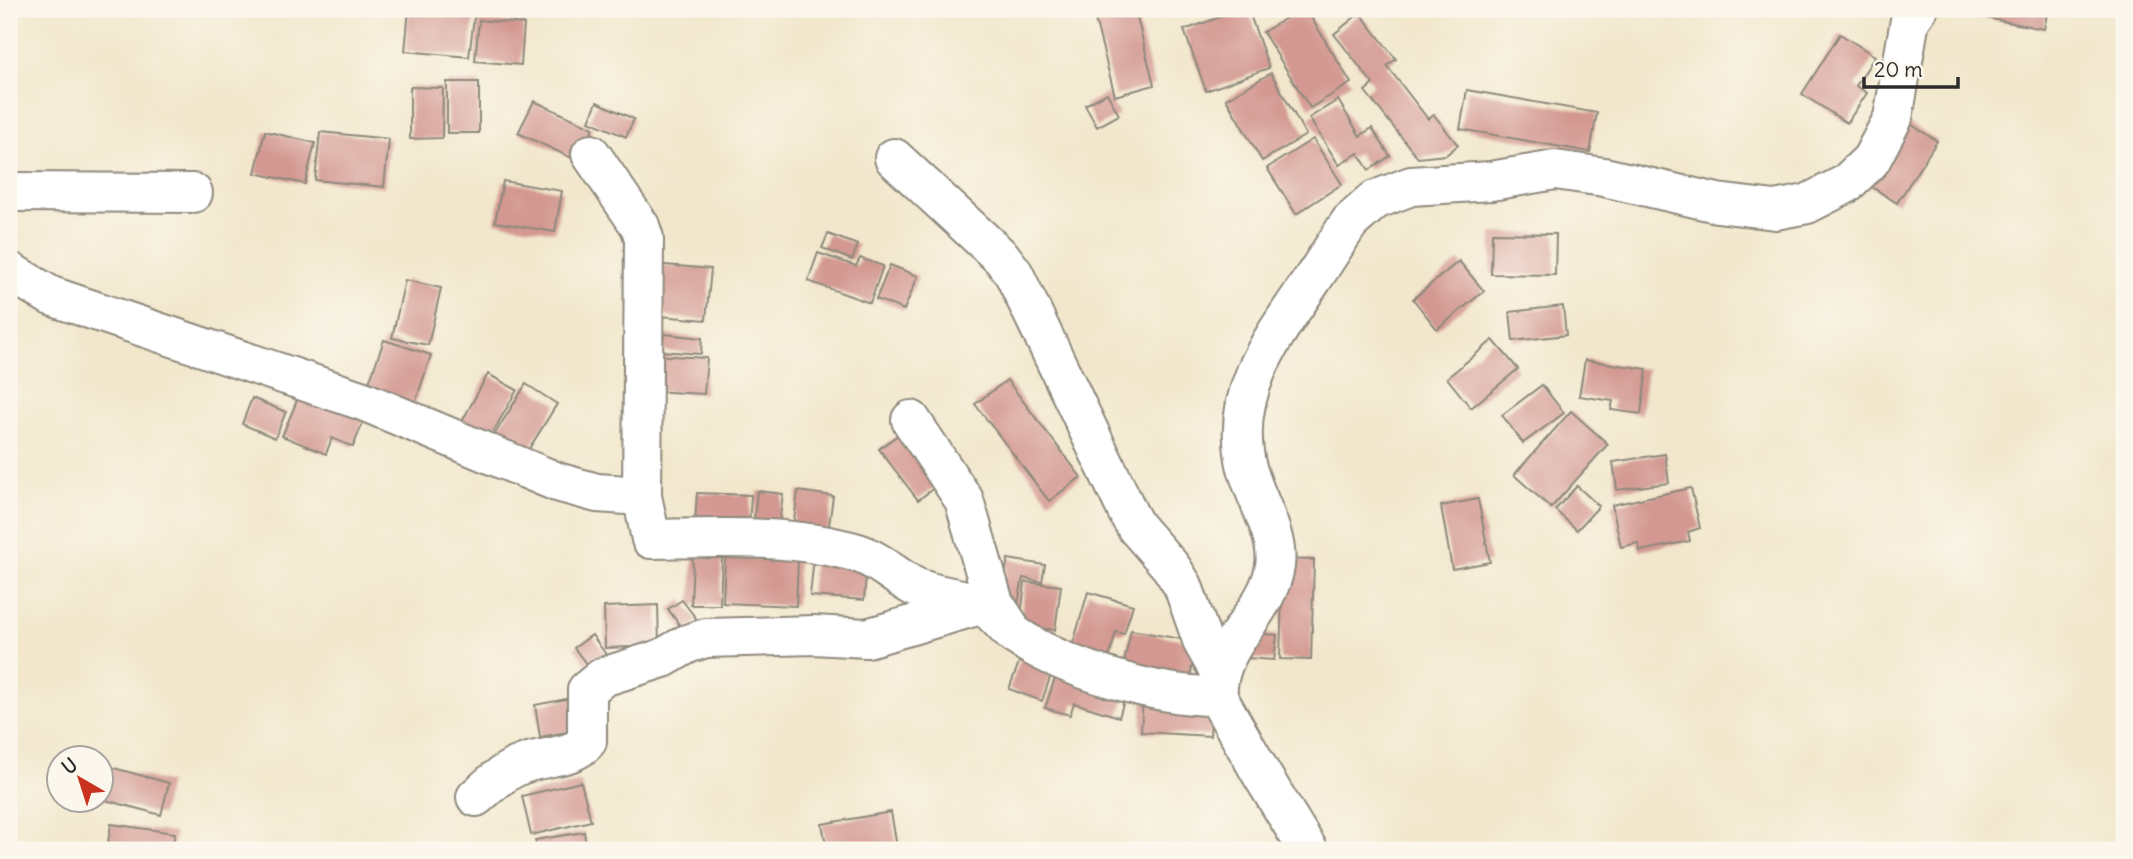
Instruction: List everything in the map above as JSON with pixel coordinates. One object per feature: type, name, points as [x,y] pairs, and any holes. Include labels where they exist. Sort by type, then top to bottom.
[{"type":"street","points":[[592,154],[640,226],[644,238],[642,496],[651,539],[777,540],[834,547],[862,554],[915,587],[982,605],[1015,635],[1058,658],[1119,681],[1202,696],[1219,684],[1235,645],[1271,586],[1275,563],[1275,542],[1251,485],[1244,457],[1243,423],[1258,362],[1350,222],[1363,208],[1387,194],[1410,186],[1491,181],[1555,170],[1604,177],[1717,203],[1775,210],[1807,204],[1846,184],[1871,160],[1894,118],[1905,41],[1910,20],[1918,9]]},
{"type":"street","points":[[894,158],[1002,258],[1014,274],[1129,515],[1183,586],[1238,735],[1308,850]]},
{"type":"street","points":[[9,192],[193,193]]},
{"type":"street","points":[[9,271],[51,296],[363,401],[557,482],[597,493],[642,496]]},
{"type":"street","points":[[911,421],[964,500],[994,603],[1015,635]]},
{"type":"street","points":[[476,797],[511,769],[583,746],[587,741],[587,690],[594,682],[663,658],[687,644],[706,638],[733,636],[813,635],[867,638],[982,605]]},
{"type":"building","points":[[409,9],[475,9],[469,57],[405,51]]},
{"type":"building","points":[[1135,9],[1154,85],[1115,96],[1095,19]]},
{"type":"building","points":[[1248,9],[1269,68],[1206,91],[1184,30]]},
{"type":"building","points":[[1301,9],[1306,9],[1351,83],[1310,108],[1263,32]]},
{"type":"building","points":[[1973,9],[2048,9],[2044,29],[1971,15]]},
{"type":"building","points":[[1360,13],[1396,59],[1387,66],[1428,119],[1434,115],[1458,145],[1446,155],[1418,158],[1365,91],[1373,84],[1334,34]]},
{"type":"building","points":[[479,20],[524,24],[521,65],[475,61]]},
{"type":"building","points":[[1840,34],[1875,56],[1856,86],[1867,93],[1847,123],[1802,94]]},
{"type":"building","points":[[1271,73],[1306,135],[1262,161],[1226,99]]},
{"type":"building","points":[[447,82],[479,82],[479,133],[447,133]]},
{"type":"building","points":[[410,87],[443,88],[442,138],[410,139]]},
{"type":"building","points":[[1467,90],[1597,113],[1590,152],[1460,129]]},
{"type":"building","points":[[1107,93],[1119,115],[1097,127],[1085,105]]},
{"type":"building","points":[[1338,100],[1360,136],[1372,128],[1390,156],[1369,170],[1358,153],[1339,165],[1309,118]]},
{"type":"building","points":[[534,101],[593,128],[578,161],[518,133]]},
{"type":"building","points":[[597,102],[634,119],[626,137],[589,121]]},
{"type":"building","points":[[1906,121],[1937,141],[1897,203],[1866,183]]},
{"type":"building","points":[[265,131],[315,143],[305,184],[255,173]]},
{"type":"building","points":[[320,132],[389,139],[384,187],[315,180]]},
{"type":"building","points":[[1313,139],[1342,184],[1296,214],[1267,168]]},
{"type":"building","points":[[503,181],[562,191],[555,232],[495,222]]},
{"type":"building","points":[[1492,233],[1556,234],[1555,275],[1491,274]]},
{"type":"building","points":[[828,234],[858,245],[852,260],[822,248]]},
{"type":"building","points":[[818,253],[856,266],[860,258],[883,266],[870,303],[808,281]]},
{"type":"building","points":[[1459,261],[1484,291],[1437,329],[1413,299]]},
{"type":"building","points":[[653,264],[711,269],[706,320],[648,315]]},
{"type":"building","points":[[890,265],[918,276],[904,310],[876,299]]},
{"type":"building","points":[[405,280],[441,288],[428,345],[392,338]]},
{"type":"building","points":[[1563,306],[1566,335],[1513,341],[1510,312]]},
{"type":"building","points":[[664,334],[702,338],[701,354],[662,351]]},
{"type":"building","points":[[384,340],[431,355],[414,407],[366,391]]},
{"type":"building","points":[[1493,340],[1518,369],[1471,408],[1447,378]]},
{"type":"building","points":[[652,355],[707,358],[704,394],[649,391]]},
{"type":"building","points":[[1585,360],[1647,369],[1641,414],[1611,410],[1613,401],[1579,396]]},
{"type":"building","points":[[488,374],[517,390],[489,439],[461,423]]},
{"type":"building","points":[[1007,380],[1081,477],[1049,501],[975,404]]},
{"type":"building","points":[[526,384],[557,404],[522,460],[491,440]]},
{"type":"building","points":[[1542,385],[1564,413],[1523,443],[1502,415]]},
{"type":"building","points":[[301,391],[365,417],[353,447],[332,438],[326,454],[282,436]]},
{"type":"building","points":[[252,398],[286,412],[275,438],[242,424]]},
{"type":"building","points":[[1571,411],[1608,444],[1551,508],[1514,475]]},
{"type":"building","points":[[907,428],[946,479],[918,500],[879,449]]},
{"type":"building","points":[[1665,454],[1669,483],[1617,490],[1613,462]]},
{"type":"building","points":[[1577,486],[1599,506],[1577,530],[1555,510]]},
{"type":"building","points":[[1691,488],[1700,528],[1688,532],[1690,541],[1640,551],[1638,543],[1621,547],[1612,505]]},
{"type":"building","points":[[757,491],[783,494],[778,531],[753,528]]},
{"type":"building","points":[[798,491],[833,496],[827,540],[792,535]]},
{"type":"building","points":[[697,493],[751,495],[749,527],[695,524]]},
{"type":"building","points":[[1478,499],[1490,562],[1452,569],[1441,506]]},
{"type":"building","points":[[693,557],[722,558],[720,605],[691,605]]},
{"type":"building","points":[[814,557],[867,562],[864,600],[810,596]]},
{"type":"building","points":[[725,558],[798,560],[796,606],[723,603]]},
{"type":"building","points":[[1008,559],[1045,565],[1042,582],[1023,578],[1018,603],[1000,600]]},
{"type":"building","points":[[1283,559],[1314,560],[1311,660],[1280,659]]},
{"type":"building","points":[[1025,582],[1061,586],[1055,630],[1020,626]]},
{"type":"building","points":[[1088,592],[1133,605],[1124,634],[1116,632],[1109,658],[1072,647]]},
{"type":"building","points":[[682,600],[698,621],[684,631],[668,609]]},
{"type":"building","points":[[658,605],[659,646],[605,648],[604,607]]},
{"type":"building","points":[[1131,630],[1197,642],[1189,681],[1123,667]]},
{"type":"building","points":[[1247,633],[1277,635],[1274,660],[1245,658]]},
{"type":"building","points":[[592,635],[610,660],[593,673],[574,648]]},
{"type":"building","points":[[1023,652],[1055,663],[1042,701],[1009,689]]},
{"type":"building","points":[[1059,666],[1128,688],[1119,717],[1074,703],[1070,715],[1045,708]]},
{"type":"building","points":[[577,697],[583,729],[540,737],[535,705]]},
{"type":"building","points":[[1143,698],[1212,702],[1210,736],[1141,732]]},
{"type":"building","points":[[116,769],[169,783],[161,815],[116,803]]},
{"type":"building","points":[[581,782],[591,821],[531,835],[522,796]]},
{"type":"building","points":[[891,812],[897,847],[881,850],[827,850],[822,824]]},
{"type":"building","points":[[111,824],[175,833],[172,850],[107,850]]},
{"type":"building","points":[[584,832],[587,850],[537,850],[535,840]]}]
